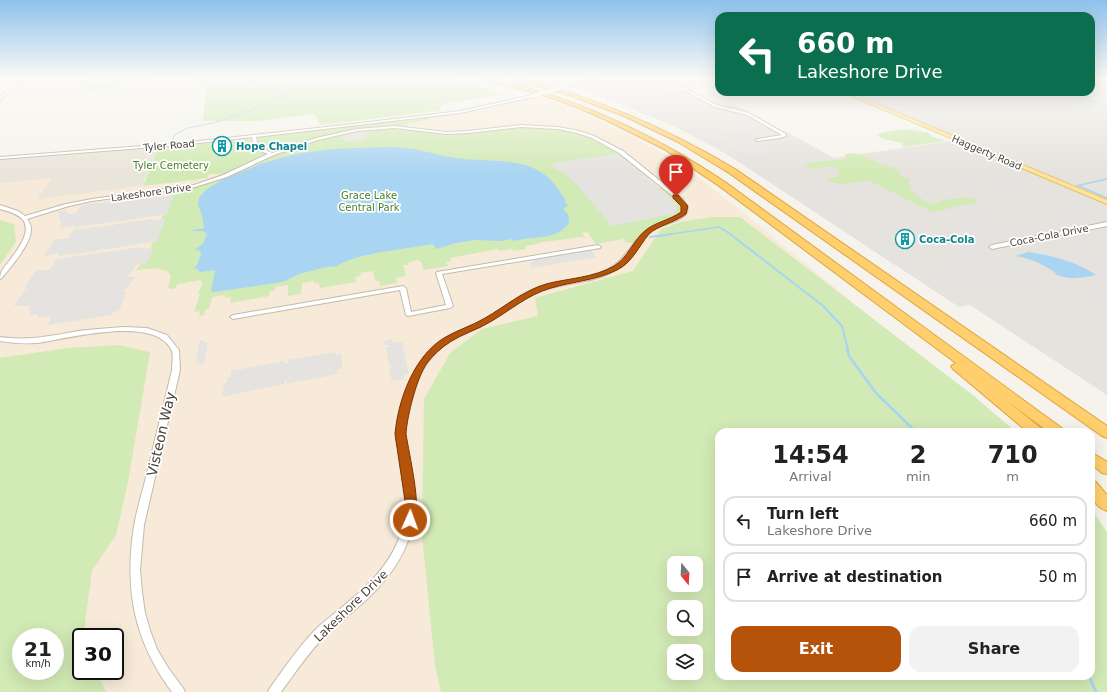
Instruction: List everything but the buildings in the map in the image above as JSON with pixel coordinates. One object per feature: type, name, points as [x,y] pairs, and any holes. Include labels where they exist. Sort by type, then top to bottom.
[{"type":"highway","points":[[589,110],[616,121],[653,140],[716,179],[1053,428]]},
{"type":"highway","points":[[616,110],[650,125],[695,148],[732,171],[1107,433]]},
{"type":"highway","points":[[854,281],[877,303],[1032,428]]},
{"type":"highway","points":[[940,316],[1107,425]]},
{"type":"highway","points":[[1095,460],[1107,469]]},
{"type":"highway","points":[[1095,491],[1107,505]]},
{"type":"main road","name":"Haggerty Road","points":[[888,110],[1107,202]]},
{"type":"street","name":"Tyler Road","points":[[0,158],[157,146],[446,114],[467,110]]},
{"type":"street","points":[[733,110],[744,113],[784,134],[782,136],[758,140]]},
{"type":"street","name":"Lakeshore Drive","points":[[25,218],[68,205],[92,200],[204,184],[272,154],[329,136],[379,128],[405,127],[452,133],[521,126],[558,128],[593,137],[622,152],[681,200],[685,206],[685,210],[681,216],[648,231],[625,261],[616,268],[592,278],[549,286],[527,294],[487,320],[448,339],[424,360],[420,366],[402,416],[400,434],[411,510],[408,529],[401,548],[390,568],[381,579],[363,597],[321,633],[274,692]]},
{"type":"street","points":[[254,136],[254,142],[257,147],[272,154]]},
{"type":"street","points":[[0,207],[14,211],[25,218],[29,226],[28,234],[0,277]]},
{"type":"street","name":"Coca-Cola Drive","points":[[992,247],[1107,224]]},
{"type":"street","points":[[232,317],[402,288],[408,314],[450,306],[439,273],[598,247]]},
{"type":"street","name":"Visteon Way","points":[[0,339],[34,340],[107,329],[128,328],[145,330],[158,334],[168,340],[176,348],[177,367],[140,525],[136,550],[135,575],[137,605],[141,624],[152,651],[167,678],[179,692]]},
{"type":"shaded area","points":[[475,110],[576,110],[632,136],[680,163],[745,214],[994,418],[798,428],[715,428],[715,680],[1095,680],[1107,692],[0,692],[0,184],[52,178],[37,199],[208,178],[209,174],[237,140]]},
{"type":"shaded area","points":[[635,110],[746,110],[749,112],[745,113],[779,132],[785,131],[834,158],[956,140],[1107,204],[1107,395],[970,305],[959,307],[728,155],[680,129]]},
{"type":"shaded area","points":[[892,110],[1107,110],[1107,200]]},
{"type":"shaded area","points":[[756,123],[762,128],[751,129],[755,132],[735,134],[728,130],[717,131],[727,139],[711,140],[697,130]]},
{"type":"shaded area","points":[[366,131],[367,137],[363,140],[345,142],[344,135]]},
{"type":"shaded area","points":[[787,134],[795,139],[774,142],[759,140],[771,149],[767,150],[772,154],[745,157],[725,143]]},
{"type":"shaded area","points":[[158,147],[142,186],[36,200],[52,178],[0,184],[0,159]]},
{"type":"shaded area","points":[[617,154],[637,169],[675,203],[677,208],[674,214],[612,226],[577,185],[563,172],[551,166],[555,163]]},
{"type":"shaded area","points":[[954,180],[965,186],[976,184],[987,189],[995,188],[993,186],[1021,181],[1052,188],[982,200],[945,182]]},
{"type":"shaded area","points":[[859,182],[869,186],[819,196],[856,219],[842,222],[872,241],[869,246],[789,194]]},
{"type":"shaded area","points":[[1066,194],[1106,213],[1107,215],[1099,216],[1102,218],[1071,224],[1065,223],[1068,225],[1035,231],[1031,229],[1029,230],[1032,232],[1012,236],[1008,234],[997,235],[1000,237],[990,239],[986,237],[982,238],[946,217],[950,217],[948,215],[980,209],[1007,224],[1002,225],[1004,227],[1002,228],[1008,230],[1010,229],[1007,227],[1089,212],[1093,214],[1101,213],[1062,197]]},
{"type":"shaded area","points":[[162,195],[162,197],[173,195],[170,204],[166,205],[170,205],[167,214],[116,222],[116,220],[113,222],[75,227],[75,225],[60,228],[61,223],[58,212],[67,210],[68,214],[76,213],[82,205],[125,201],[127,199]]},
{"type":"shaded area","points":[[152,219],[152,221],[165,219],[161,230],[156,231],[161,231],[157,241],[103,250],[102,248],[97,251],[58,256],[59,253],[44,256],[55,239],[68,239],[73,230],[112,226],[115,224]]},
{"type":"shaded area","points":[[960,234],[996,253],[1003,252],[1038,271],[1045,276],[1044,279],[1033,282],[943,287],[921,281],[869,248],[883,245],[923,271],[971,259],[938,240]]},
{"type":"shaded area","points":[[1058,240],[1066,244],[1068,243],[1065,241],[1072,240],[1087,248],[1082,249],[1086,251],[1094,249],[1107,256],[1107,265],[1092,257],[1080,260],[1074,257],[1070,250],[1053,241]]},
{"type":"shaded area","points":[[141,247],[141,249],[154,248],[146,264],[137,264],[127,277],[135,277],[127,289],[122,291],[126,292],[119,311],[113,312],[111,315],[48,325],[51,316],[38,318],[38,314],[29,315],[31,312],[29,310],[30,306],[14,306],[24,291],[29,289],[24,289],[36,270],[50,270],[56,259]]},
{"type":"shaded area","points":[[591,250],[596,257],[532,268],[530,263],[534,262],[533,260]]},
{"type":"shaded area","points":[[1107,291],[1107,308],[1087,296]]},
{"type":"shaded area","points":[[392,339],[392,343],[402,342],[409,374],[404,375],[404,379],[392,381],[389,368],[394,365],[389,365],[386,348],[391,345],[385,345],[384,341]]},
{"type":"shaded area","points":[[200,340],[208,343],[203,365],[196,362]]},
{"type":"shaded area","points":[[336,352],[336,355],[342,354],[342,368],[337,370],[337,374],[287,384],[286,381],[284,384],[222,397],[224,384],[227,383],[228,377],[231,377],[231,371],[284,361],[286,364],[288,363],[288,360]]},
{"type":"green space","points":[[204,110],[439,110],[320,125],[315,114],[256,121],[203,121]]},
{"type":"green space","points":[[432,117],[429,119],[431,120],[408,123],[406,126],[373,127],[351,130],[316,138],[274,152],[263,149],[257,143],[257,139],[261,137]]},
{"type":"green space","name":"Grace Lake Central Park","points":[[399,127],[447,133],[471,133],[518,127],[552,128],[593,138],[620,153],[636,165],[630,166],[631,164],[617,154],[555,164],[673,213],[677,209],[674,207],[677,206],[676,204],[662,190],[659,191],[657,188],[665,188],[682,204],[682,209],[675,216],[648,229],[634,243],[621,242],[626,241],[624,239],[596,244],[587,232],[582,233],[586,239],[583,237],[543,242],[525,246],[526,249],[499,251],[498,249],[450,258],[451,261],[446,262],[448,266],[424,270],[421,262],[418,260],[409,262],[408,265],[403,265],[406,276],[396,278],[397,283],[380,286],[379,281],[375,281],[373,271],[360,273],[361,276],[355,277],[356,282],[320,288],[319,283],[314,283],[314,281],[302,283],[301,294],[288,296],[288,285],[275,287],[275,290],[270,291],[269,296],[230,303],[231,297],[225,298],[225,295],[212,297],[209,309],[205,310],[204,315],[199,316],[200,311],[194,312],[200,294],[198,294],[203,283],[201,283],[201,280],[178,284],[175,289],[171,289],[168,287],[171,276],[167,271],[157,268],[136,270],[151,249],[152,243],[157,241],[160,232],[156,231],[161,230],[165,219],[161,219],[163,215],[167,214],[170,205],[166,205],[170,204],[173,196],[169,195],[172,191],[215,182],[264,159],[316,140],[350,132]]},
{"type":"green space","points":[[906,129],[929,133],[933,137],[944,141],[905,147],[902,146],[902,143],[884,139],[876,135]]},
{"type":"green space","name":"Tyler Cemetery","points":[[248,138],[251,140],[254,148],[266,154],[226,174],[209,174],[208,178],[143,186],[158,148]]},
{"type":"green space","points":[[854,153],[883,165],[893,167],[899,172],[901,177],[910,179],[909,182],[911,191],[926,202],[933,204],[944,200],[966,197],[976,199],[978,202],[932,212],[868,180],[846,184],[830,182],[826,179],[837,177],[840,173],[834,166],[813,169],[804,165],[812,162],[847,159],[845,154]]},
{"type":"green space","points":[[712,217],[740,217],[974,396],[1011,428],[715,428],[715,680],[1095,680],[1095,515],[1107,532],[1107,692],[441,692],[435,665],[422,536],[424,399],[450,353],[482,329],[538,316],[535,298],[633,271],[661,229],[681,222]]},
{"type":"green space","points":[[0,220],[14,224],[16,242],[0,265]]},
{"type":"green space","points":[[118,345],[150,352],[128,482],[116,535],[92,571],[84,628],[72,628],[72,680],[100,680],[106,692],[0,692],[0,358],[68,348]]},
{"type":"water","name":"Grace Lake Central Park","points":[[400,147],[448,157],[472,160],[502,161],[530,166],[542,173],[553,183],[563,197],[566,198],[564,200],[568,206],[563,209],[568,214],[569,223],[558,233],[543,237],[514,241],[511,239],[501,241],[475,240],[456,243],[436,249],[433,244],[375,253],[344,262],[335,267],[330,266],[299,274],[283,282],[214,292],[211,292],[215,270],[200,272],[197,269],[198,268],[193,269],[198,264],[201,254],[200,251],[195,249],[203,244],[207,234],[203,231],[189,231],[204,228],[202,215],[198,204],[199,198],[207,189],[222,180],[263,163],[296,154],[331,149]]},
{"type":"water","points":[[1028,252],[1064,260],[1081,266],[1096,275],[1079,278],[1058,276],[1047,267],[1037,262],[1016,256]]},
{"type":"waterway","points":[[173,142],[174,135],[188,128],[213,123],[250,110]]},
{"type":"waterway","points":[[1080,185],[1107,179]]},
{"type":"waterway","points":[[1077,185],[1107,198]]},
{"type":"waterway","points":[[669,234],[719,227],[732,235]]},
{"type":"waterway","points":[[650,237],[669,234]]},
{"type":"waterway","points":[[730,234],[822,305],[842,326],[848,350]]},
{"type":"waterway","points":[[847,349],[849,356],[876,393],[912,428]]},
{"type":"waterway","points":[[1091,680],[1096,692]]},
{"type":"place","name":"Hope Chapel","points":[[222,146]]},
{"type":"place","name":"Coca-Cola","points":[[905,239]]},
{"type":"route","points":[[410,520],[411,501],[400,434],[402,416],[420,366],[424,360],[448,339],[487,320],[527,294],[549,286],[592,278],[616,268],[625,261],[648,231],[655,226],[684,213],[685,206],[676,196]]}]
